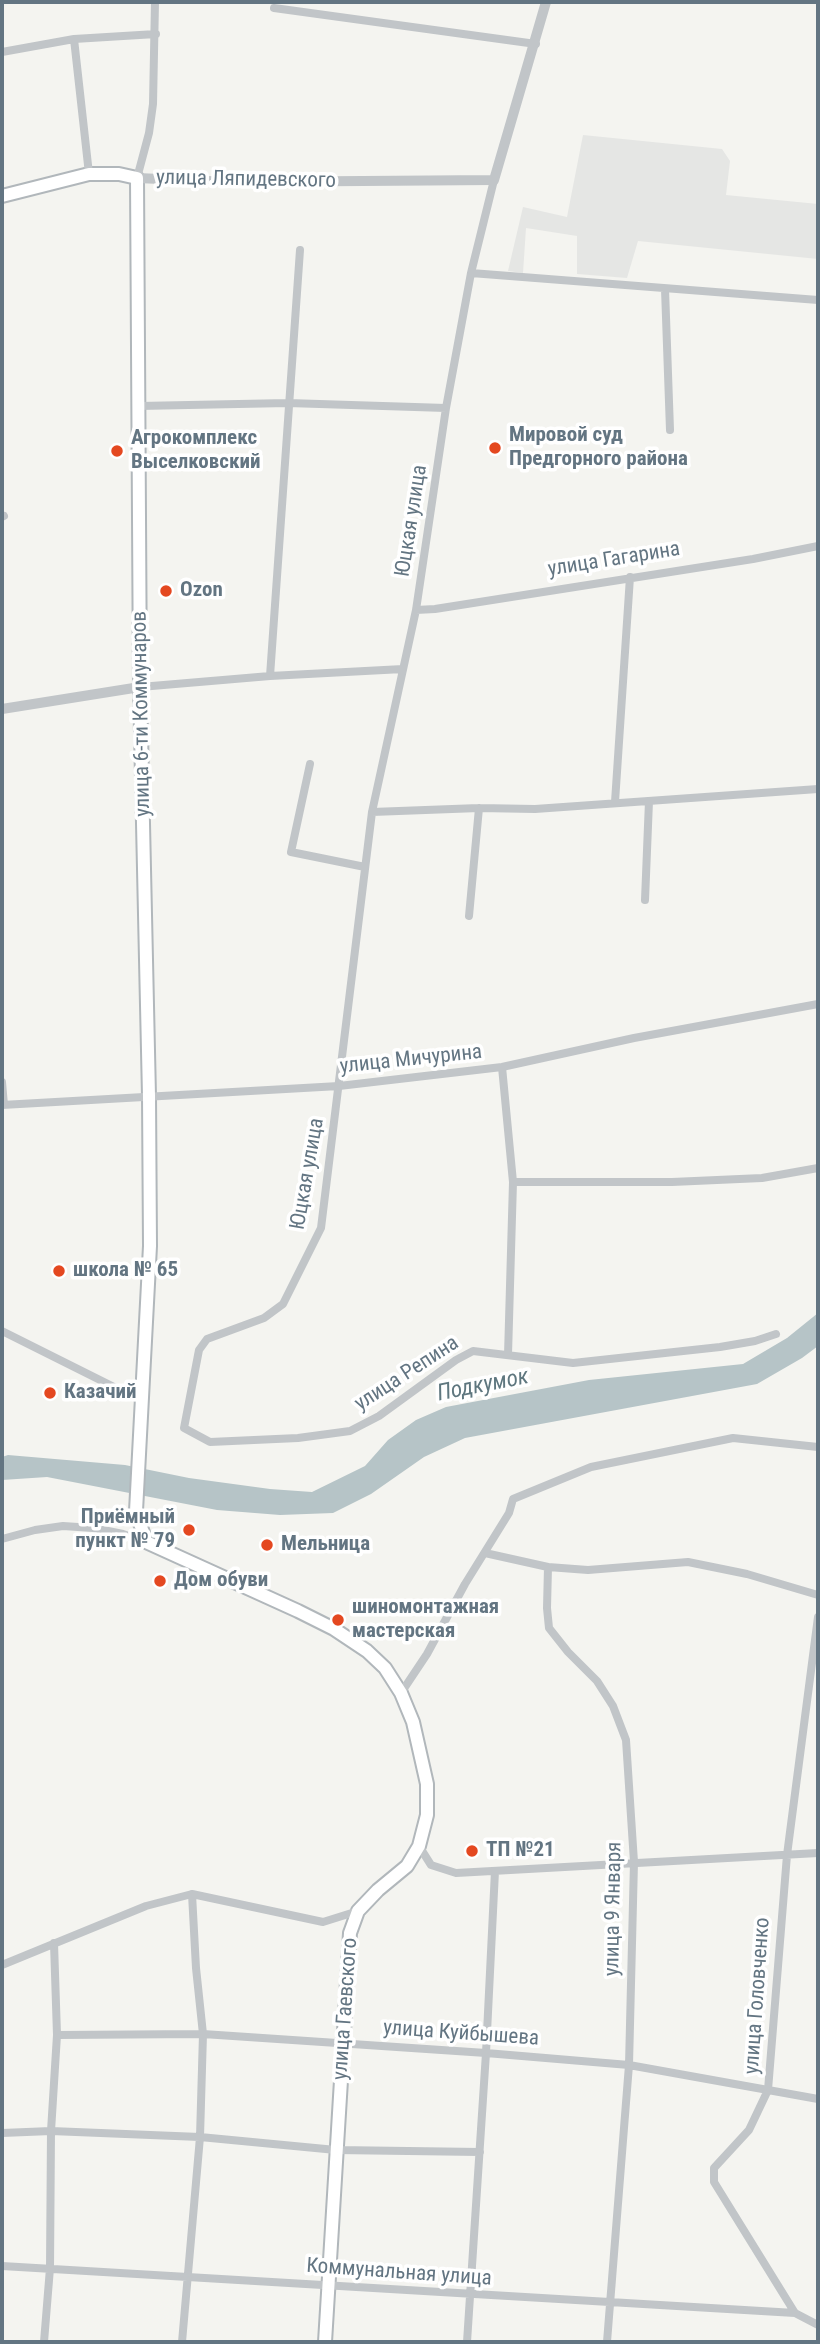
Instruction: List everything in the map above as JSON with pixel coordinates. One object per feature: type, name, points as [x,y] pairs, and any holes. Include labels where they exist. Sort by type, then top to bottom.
[{"type":"main road","name":"улица Ляпидевского","points":[[2,196],[89,174],[119,174],[137,178]]},
{"type":"main road","name":"улица 6-ти Коммунаров","points":[[137,178],[140,687],[150,1246],[136,1511],[146,1542]]},
{"type":"main road","name":"улица Гаевского","points":[[146,1542],[334,1629],[367,1651],[385,1668],[401,1693],[413,1722],[427,1784],[427,1815],[419,1846],[407,1866],[377,1890],[358,1911],[351,1933],[326,2342]]},
{"type":"street","name":"улица 6-ти Коммунаров","points":[[137,178],[149,133],[153,104],[155,2]]},
{"type":"street","points":[[494,180],[536,44],[546,2]]},
{"type":"street","points":[[274,8],[536,44]]},
{"type":"street","points":[[2,52],[74,39],[156,34]]},
{"type":"street","points":[[74,39],[89,174]]},
{"type":"street","name":"улица Ляпидевского","points":[[137,178],[231,182],[494,180]]},
{"type":"street","name":"Юцкая улица","points":[[184,1428],[199,1350],[207,1339],[264,1318],[283,1304],[321,1228],[372,812],[416,610],[446,408],[471,273],[494,180]]},
{"type":"street","points":[[270,676],[300,250]]},
{"type":"street","points":[[471,273],[818,300]]},
{"type":"street","points":[[665,289],[670,430]]},
{"type":"street","points":[[139,406],[288,403],[446,408]]},
{"type":"street","name":"улица Гагарина","points":[[416,610],[753,559],[818,546]]},
{"type":"street","points":[[615,802],[630,577]]},
{"type":"street","points":[[2,709],[140,687],[403,669]]},
{"type":"street","points":[[310,764],[291,852],[365,867]]},
{"type":"street","points":[[372,812],[535,809],[818,789]]},
{"type":"street","points":[[645,900],[649,801]]},
{"type":"street","points":[[469,916],[479,808]]},
{"type":"street","name":"улица Мичурина","points":[[3,1105],[339,1086],[502,1067],[646,1035],[818,1004]]},
{"type":"street","points":[[502,1067],[513,1182],[508,1355]]},
{"type":"street","points":[[2,1082],[3,1105]]},
{"type":"street","points":[[513,1182],[672,1182],[762,1178],[818,1168]]},
{"type":"street","points":[[2,1331],[142,1401]]},
{"type":"street","name":"улица Репина","points":[[184,1428],[211,1442],[298,1438],[350,1431],[379,1416],[456,1360],[474,1351],[573,1363],[720,1347],[755,1342],[776,1334]]},
{"type":"street","points":[[401,1693],[427,1654],[509,1513],[513,1499],[591,1467],[733,1438],[818,1447]]},
{"type":"street","name":"улица Гаевского","points":[[2,1539],[63,1526],[93,1528],[146,1542]]},
{"type":"street","points":[[485,1553],[548,1567],[588,1570],[688,1562],[747,1574],[818,1595]]},
{"type":"street","name":"улица 9 Января","points":[[548,1567],[549,1628],[597,1681],[613,1706],[626,1741],[634,1862],[629,2065],[607,2342]]},
{"type":"street","name":"улица Головченко","points":[[795,2313],[714,2182],[714,2168],[749,2130],[768,2091],[787,1854],[818,1616]]},
{"type":"street","points":[[419,1846],[431,1866],[457,1873],[818,1853]]},
{"type":"street","points":[[467,2342],[495,1871]]},
{"type":"street","points":[[2,1965],[146,1906],[192,1894],[323,1922],[358,1911]]},
{"type":"street","points":[[182,2342],[200,2137],[203,2034],[192,1894]]},
{"type":"street","points":[[44,2342],[50,2268],[51,2131],[57,2035],[54,1943]]},
{"type":"street","name":"улица Куйбышева","points":[[57,2035],[203,2034],[629,2065],[818,2099]]},
{"type":"street","points":[[2,2133],[51,2131],[200,2137],[336,2150],[480,2152]]},
{"type":"street","name":"Коммунальная улица","points":[[2,2266],[795,2313]]},
{"type":"street","points":[[795,2313],[818,2325]]},
{"type":"shaded area","points":[[583,135],[722,149],[730,161],[726,195],[818,204],[818,259],[638,241],[627,278],[577,274],[577,236],[526,228],[523,273],[508,271],[523,207],[567,217]]},
{"type":"shaded area","points":[[818,1313],[818,1346],[757,1384],[465,1438],[424,1457],[371,1494],[333,1513],[280,1515],[217,1510],[47,1477],[2,1480],[2,1457],[8,1455],[125,1465],[189,1478],[312,1492],[365,1466],[388,1440],[416,1420],[446,1407],[589,1380],[743,1364],[787,1338]]},
{"type":"place","name":"Мировой суд Предгорного района","points":[[495,448]]},
{"type":"place","name":"Агрокомплекс Выселковский","points":[[117,451]]},
{"type":"place","name":"Ozon","points":[[166,591]]},
{"type":"place","name":"школа № 65","points":[[59,1271]]},
{"type":"place","name":"Казачий","points":[[50,1393]]},
{"type":"place","name":"Приёмный пункт № 79","points":[[189,1530]]},
{"type":"place","name":"Мельница","points":[[267,1545]]},
{"type":"place","name":"Дом обуви","points":[[160,1581]]},
{"type":"place","name":"шиномонтажная мастерская","points":[[338,1620]]},
{"type":"place","name":"ТП №21","points":[[472,1851]]},
{"type":"water label","name":"Подкумок","points":[[483,1386]]}]
